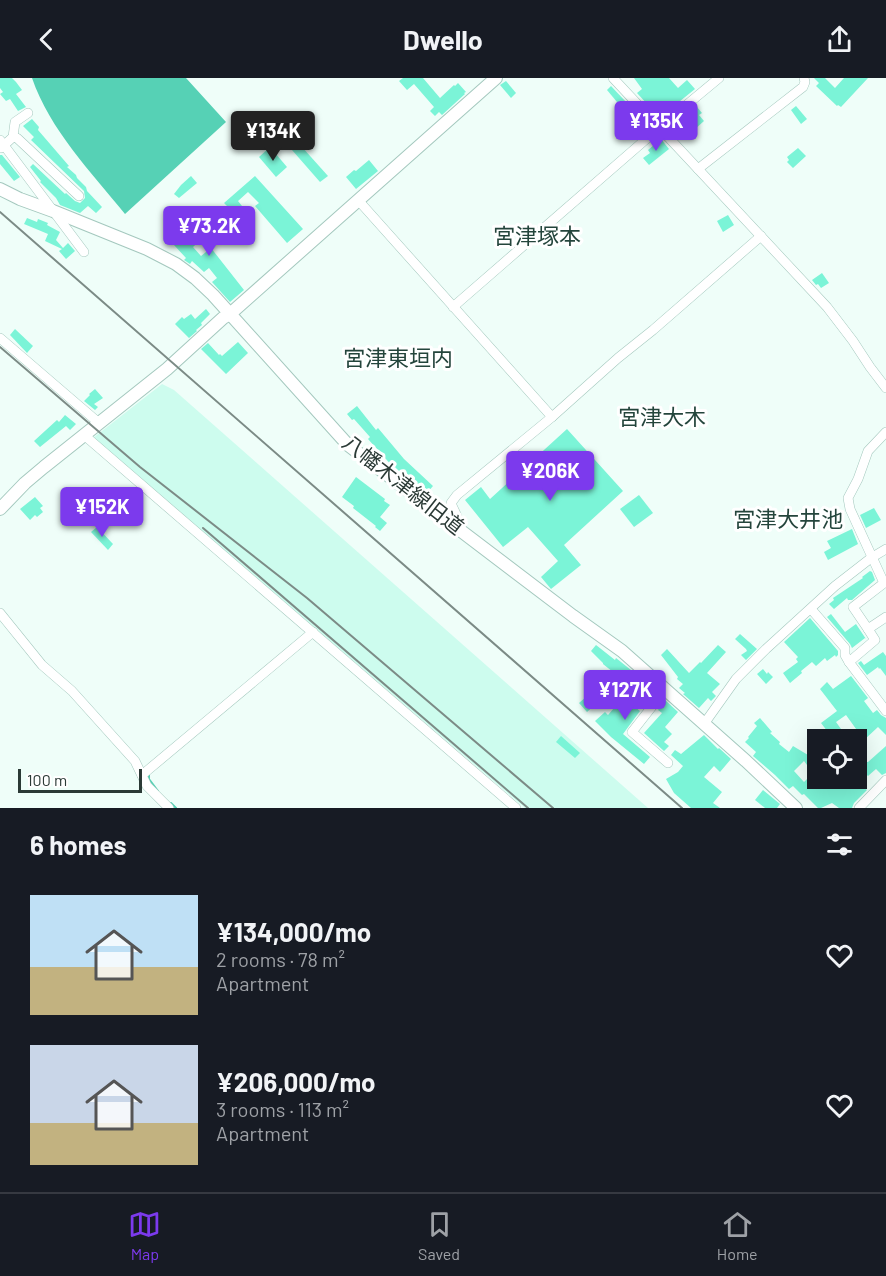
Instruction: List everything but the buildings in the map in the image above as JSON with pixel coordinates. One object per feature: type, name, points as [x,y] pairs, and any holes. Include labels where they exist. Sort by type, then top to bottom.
[{"type":"street","points":[[0,509],[37,472],[167,369],[223,318],[231,314],[496,78]]},
{"type":"street","points":[[614,78],[827,308],[853,340],[886,388]]},
{"type":"street","points":[[453,307],[719,78]]},
{"type":"street","points":[[698,169],[803,87],[804,78]]},
{"type":"street","points":[[28,113],[15,122],[13,137],[1,145],[84,252]]},
{"type":"street","points":[[13,137],[17,138],[79,196]]},
{"type":"street","name":"八幡木津線旧道","points":[[0,189],[147,249],[176,264],[195,278],[231,314],[348,445],[621,651],[796,808]]},
{"type":"street","points":[[358,200],[552,417]]},
{"type":"street","points":[[457,528],[459,523],[452,500],[552,417],[761,236]]},
{"type":"street","points":[[0,338],[99,423]]},
{"type":"street","points":[[849,662],[875,640],[853,606],[885,583],[871,558],[850,509],[848,498],[868,451],[886,432]]},
{"type":"street","points":[[84,435],[516,808]]},
{"type":"street","points":[[704,724],[736,679],[766,648],[836,586],[886,549]]},
{"type":"street","points":[[811,609],[845,648],[849,662],[886,711]]},
{"type":"street","points":[[0,612],[42,665],[72,692],[135,761],[147,786],[169,808]]},
{"type":"street","points":[[868,629],[886,616]]},
{"type":"street","points":[[142,775],[312,632]]},
{"type":"street","points":[[665,690],[632,732],[668,763]]},
{"type":"street","points":[[859,808],[886,780]]},
{"type":"shaded area","points":[[32,78],[186,78],[226,122],[125,214],[60,133]]},
{"type":"shaded area","points":[[162,384],[174,390],[648,808],[525,808],[93,438]]},
{"type":"waterway","points":[[149,773],[149,779],[158,791]]},
{"type":"waterway","points":[[171,803],[176,808]]},
{"type":"railway","points":[[0,212],[682,808]]},
{"type":"railway","points":[[0,347],[140,467],[307,598],[553,808]]},
{"type":"railway","points":[[203,528],[528,808]]},
{"type":"district","name":"宮津塚本","points":[[537,236]]},
{"type":"district","name":"宮津東垣内","points":[[398,358]]},
{"type":"district","name":"宮津大木","points":[[662,417]]},
{"type":"district","name":"宮津大井池","points":[[788,519]]}]
